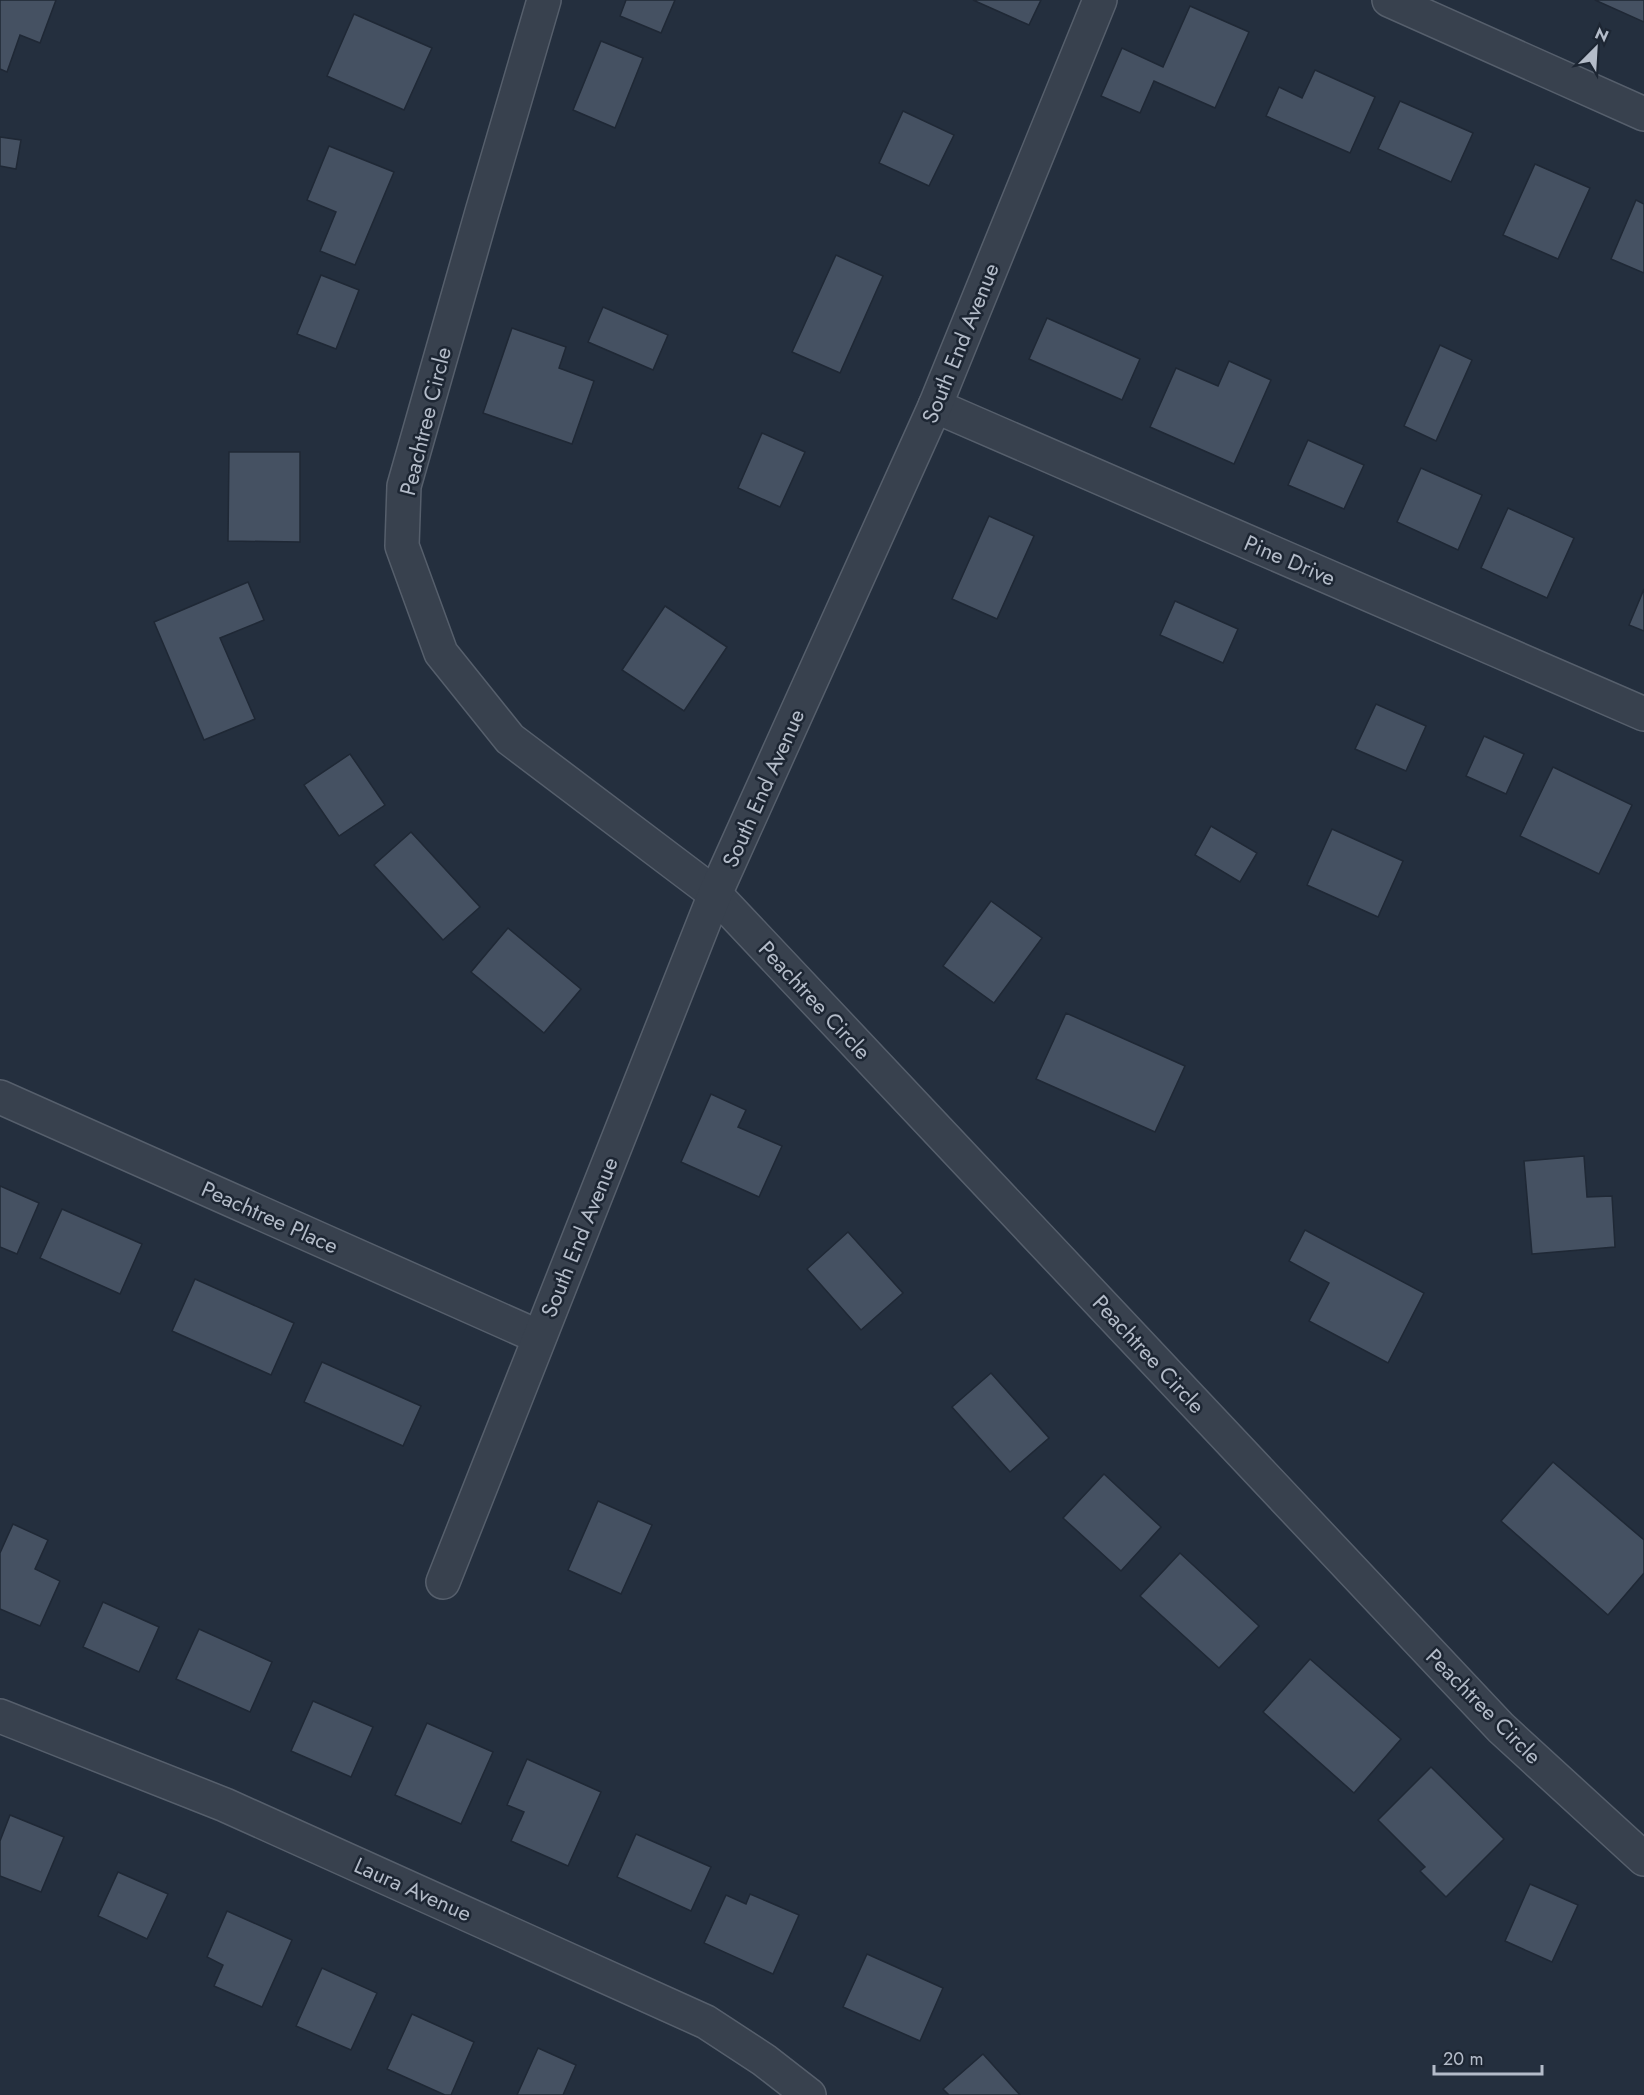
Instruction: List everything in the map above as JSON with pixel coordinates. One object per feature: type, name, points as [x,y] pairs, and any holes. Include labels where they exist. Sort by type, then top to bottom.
[{"type":"street","name":"Peachtree Circle","points":[[544,0],[404,486],[402,546],[441,653],[510,738],[715,894],[1501,1728],[1644,1859]]},
{"type":"street","name":"South End Avenue","points":[[443,1582],[715,894],[935,406],[1100,0]]},
{"type":"street","points":[[1389,0],[1644,114]]},
{"type":"street","name":"Pine Drive","points":[[935,406],[1644,714]]},
{"type":"street","name":"Peachtree Place","points":[[0,1097],[539,1337]]},
{"type":"street","name":"Laura Avenue","points":[[0,1716],[225,1805],[706,2022],[764,2060],[809,2095]]},
{"type":"building","points":[[0,0],[56,0],[40,43],[20,35],[7,72],[0,69]]},
{"type":"building","points":[[626,0],[675,0],[661,33],[620,16]]},
{"type":"building","points":[[973,0],[1041,0],[1029,25]]},
{"type":"building","points":[[1595,0],[1644,0],[1644,22]]},
{"type":"building","points":[[1190,6],[1249,32],[1215,108],[1154,81],[1140,113],[1101,96],[1122,48],[1163,67]]},
{"type":"building","points":[[354,14],[432,48],[404,110],[327,76]]},
{"type":"building","points":[[601,41],[643,58],[615,128],[573,110]]},
{"type":"building","points":[[1315,70],[1375,97],[1350,153],[1266,116],[1279,87],[1302,98]]},
{"type":"building","points":[[1400,101],[1473,133],[1451,182],[1378,149]]},
{"type":"building","points":[[903,111],[954,135],[929,186],[879,163]]},
{"type":"building","points":[[0,137],[21,140],[16,169],[0,166]]},
{"type":"building","points":[[329,146],[394,172],[355,265],[320,251],[336,212],[307,200]]},
{"type":"building","points":[[1535,164],[1590,188],[1558,259],[1503,235]]},
{"type":"building","points":[[1636,200],[1644,204],[1644,273],[1611,259]]},
{"type":"building","points":[[836,255],[883,276],[840,373],[792,352]]},
{"type":"building","points":[[321,275],[359,290],[336,349],[297,334]]},
{"type":"building","points":[[603,307],[668,335],[653,370],[588,342]]},
{"type":"building","points":[[1047,318],[1140,359],[1122,400],[1029,359]]},
{"type":"building","points":[[512,328],[566,347],[559,368],[594,381],[572,444],[483,413]]},
{"type":"building","points":[[1440,345],[1472,360],[1436,441],[1404,426]]},
{"type":"building","points":[[1229,361],[1271,380],[1234,464],[1150,427],[1176,368],[1218,386]]},
{"type":"building","points":[[762,433],[805,452],[780,507],[738,488]]},
{"type":"building","points":[[1308,440],[1364,465],[1344,509],[1288,485]]},
{"type":"building","points":[[229,452],[300,452],[300,542],[228,541]]},
{"type":"building","points":[[1421,468],[1482,495],[1458,550],[1397,522]]},
{"type":"building","points":[[1508,508],[1574,538],[1547,598],[1481,568]]},
{"type":"building","points":[[989,516],[1034,536],[997,619],[952,599]]},
{"type":"building","points":[[248,582],[264,620],[220,638],[255,719],[204,740],[154,622]]},
{"type":"building","points":[[1644,589],[1644,631],[1629,625]]},
{"type":"building","points":[[1175,601],[1238,629],[1223,663],[1160,635]]},
{"type":"building","points":[[665,606],[727,647],[684,711],[622,670]]},
{"type":"building","points":[[1376,704],[1426,726],[1406,771],[1355,749]]},
{"type":"building","points":[[1484,736],[1524,754],[1506,794],[1466,776]]},
{"type":"building","points":[[350,754],[385,805],[339,836],[304,785]]},
{"type":"building","points":[[1553,767],[1632,805],[1599,874],[1520,836]]},
{"type":"building","points":[[1211,826],[1257,853],[1240,882],[1195,855]]},
{"type":"building","points":[[1332,829],[1403,861],[1378,917],[1307,885]]},
{"type":"building","points":[[411,832],[480,907],[443,940],[374,865]]},
{"type":"building","points":[[991,901],[1042,938],[994,1003],[943,966]]},
{"type":"building","points":[[508,928],[581,989],[544,1033],[471,972]]},
{"type":"building","points":[[1066,1013],[1185,1066],[1155,1132],[1036,1079]]},
{"type":"building","points":[[711,1094],[746,1110],[738,1127],[782,1146],[759,1197],[681,1162]]},
{"type":"building","points":[[1584,1156],[1587,1197],[1612,1196],[1615,1247],[1532,1254],[1524,1161]]},
{"type":"building","points":[[0,1186],[39,1203],[17,1254],[0,1247]]},
{"type":"building","points":[[62,1209],[142,1244],[120,1294],[40,1258]]},
{"type":"building","points":[[1305,1230],[1424,1293],[1388,1363],[1309,1321],[1329,1283],[1289,1261]]},
{"type":"building","points":[[848,1232],[903,1293],[861,1330],[807,1269]]},
{"type":"building","points":[[195,1279],[294,1323],[271,1375],[172,1331]]},
{"type":"building","points":[[322,1362],[421,1406],[403,1446],[304,1402]]},
{"type":"building","points":[[991,1373],[1049,1438],[1010,1472],[952,1407]]},
{"type":"building","points":[[1553,1462],[1644,1540],[1644,1573],[1608,1615],[1501,1521]]},
{"type":"building","points":[[1104,1474],[1161,1527],[1121,1571],[1063,1518]]},
{"type":"building","points":[[598,1501],[652,1525],[621,1594],[568,1570]]},
{"type":"building","points":[[13,1524],[48,1540],[35,1569],[60,1581],[40,1626],[0,1609],[0,1553]]},
{"type":"building","points":[[1180,1553],[1259,1626],[1219,1668],[1140,1596]]},
{"type":"building","points":[[103,1602],[159,1627],[139,1672],[83,1647]]},
{"type":"building","points":[[199,1629],[272,1662],[250,1712],[176,1679]]},
{"type":"building","points":[[1310,1659],[1401,1739],[1354,1793],[1263,1712]]},
{"type":"building","points":[[313,1701],[373,1727],[351,1777],[291,1751]]},
{"type":"building","points":[[427,1723],[493,1752],[461,1824],[395,1795]]},
{"type":"building","points":[[527,1759],[601,1792],[568,1866],[511,1841],[524,1812],[507,1805]]},
{"type":"building","points":[[1431,1767],[1504,1839],[1446,1897],[1420,1871],[1425,1867],[1378,1820]]},
{"type":"building","points":[[10,1815],[64,1837],[41,1892],[0,1876],[0,1841]]},
{"type":"building","points":[[636,1834],[711,1867],[691,1911],[617,1877]]},
{"type":"building","points":[[118,1872],[168,1894],[147,1939],[98,1916]]},
{"type":"building","points":[[1530,1884],[1578,1905],[1552,1962],[1505,1941]]},
{"type":"building","points":[[750,1894],[799,1915],[773,1974],[704,1943],[726,1895],[746,1904]]},
{"type":"building","points":[[227,1911],[292,1940],[262,2007],[214,1986],[223,1965],[207,1957]]},
{"type":"building","points":[[867,1954],[943,1988],[920,2041],[843,2007]]},
{"type":"building","points":[[322,1968],[377,1993],[351,2050],[296,2026]]},
{"type":"building","points":[[412,2014],[474,2042],[451,2095],[445,2095],[387,2069]]},
{"type":"building","points":[[538,2048],[576,2065],[563,2095],[517,2095]]},
{"type":"building","points":[[983,2054],[1020,2095],[949,2095],[943,2089]]}]
